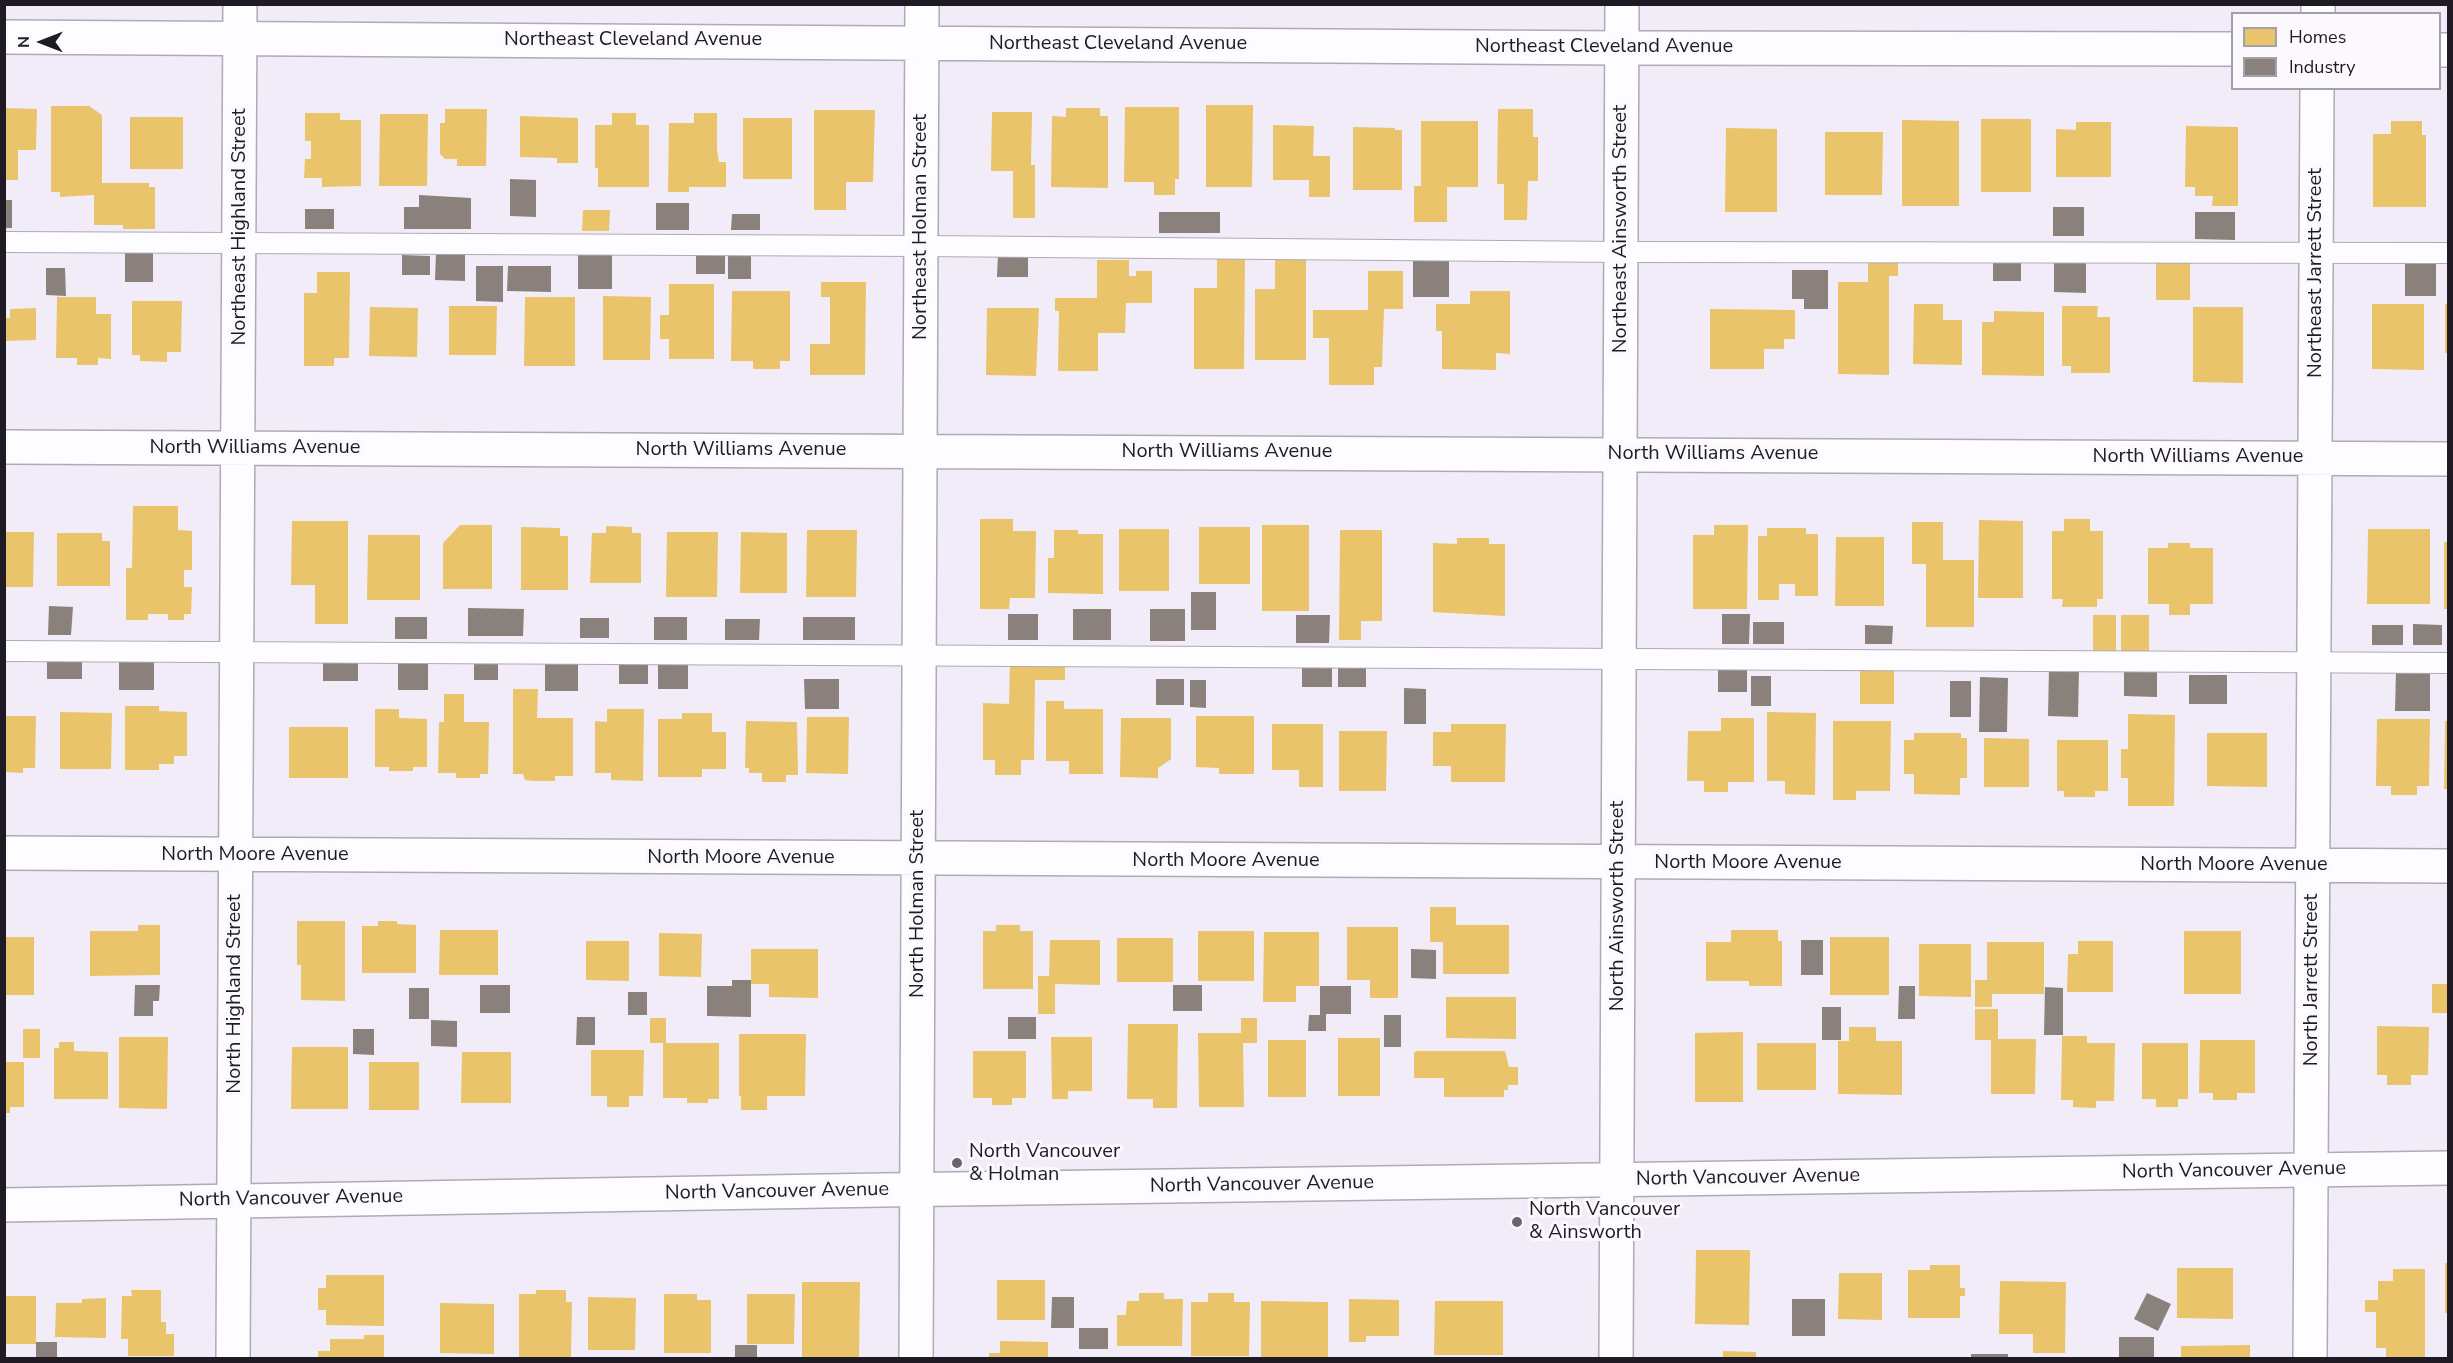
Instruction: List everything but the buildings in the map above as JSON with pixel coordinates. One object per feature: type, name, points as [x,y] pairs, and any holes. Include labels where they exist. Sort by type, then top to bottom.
[{"type":"street","name":"Northeast Highland Street","points":[[239,448],[240,4]]},
{"type":"street","name":"Northeast Holman Street","points":[[920,450],[922,4]]},
{"type":"street","name":"Northeast Ainsworth Street","points":[[1620,453],[1622,4]]},
{"type":"street","name":"Northeast Cleveland Avenue","points":[[4,37],[1622,48],[2231,49]]},
{"type":"street","name":"Northeast Jarrett Street","points":[[2315,458],[2317,90]]},
{"type":"street","name":"North Williams Avenue","points":[[4,447],[1620,453],[2448,459]]},
{"type":"street","name":"North Highland Street","points":[[233,1359],[239,448]]},
{"type":"street","name":"North Holman Street","points":[[916,1359],[920,450]]},
{"type":"street","name":"North Ainsworth Street","points":[[1616,1359],[1620,453]]},
{"type":"street","name":"North Jarrett Street","points":[[2310,1359],[2315,458]]},
{"type":"street","name":"North Moore Avenue","points":[[4,853],[918,860],[2448,866]]},
{"type":"street","name":"North Vancouver Avenue","points":[[4,1205],[2448,1168]]},
{"type":"lane","points":[[4,242],[1621,252],[2448,253]]},
{"type":"lane","points":[[4,651],[2448,663]]},
{"type":"place","name":"North Vancouver & Holman","points":[[957,1163]]},
{"type":"place","name":"North Vancouver & Ainsworth","points":[[1517,1222]]}]
